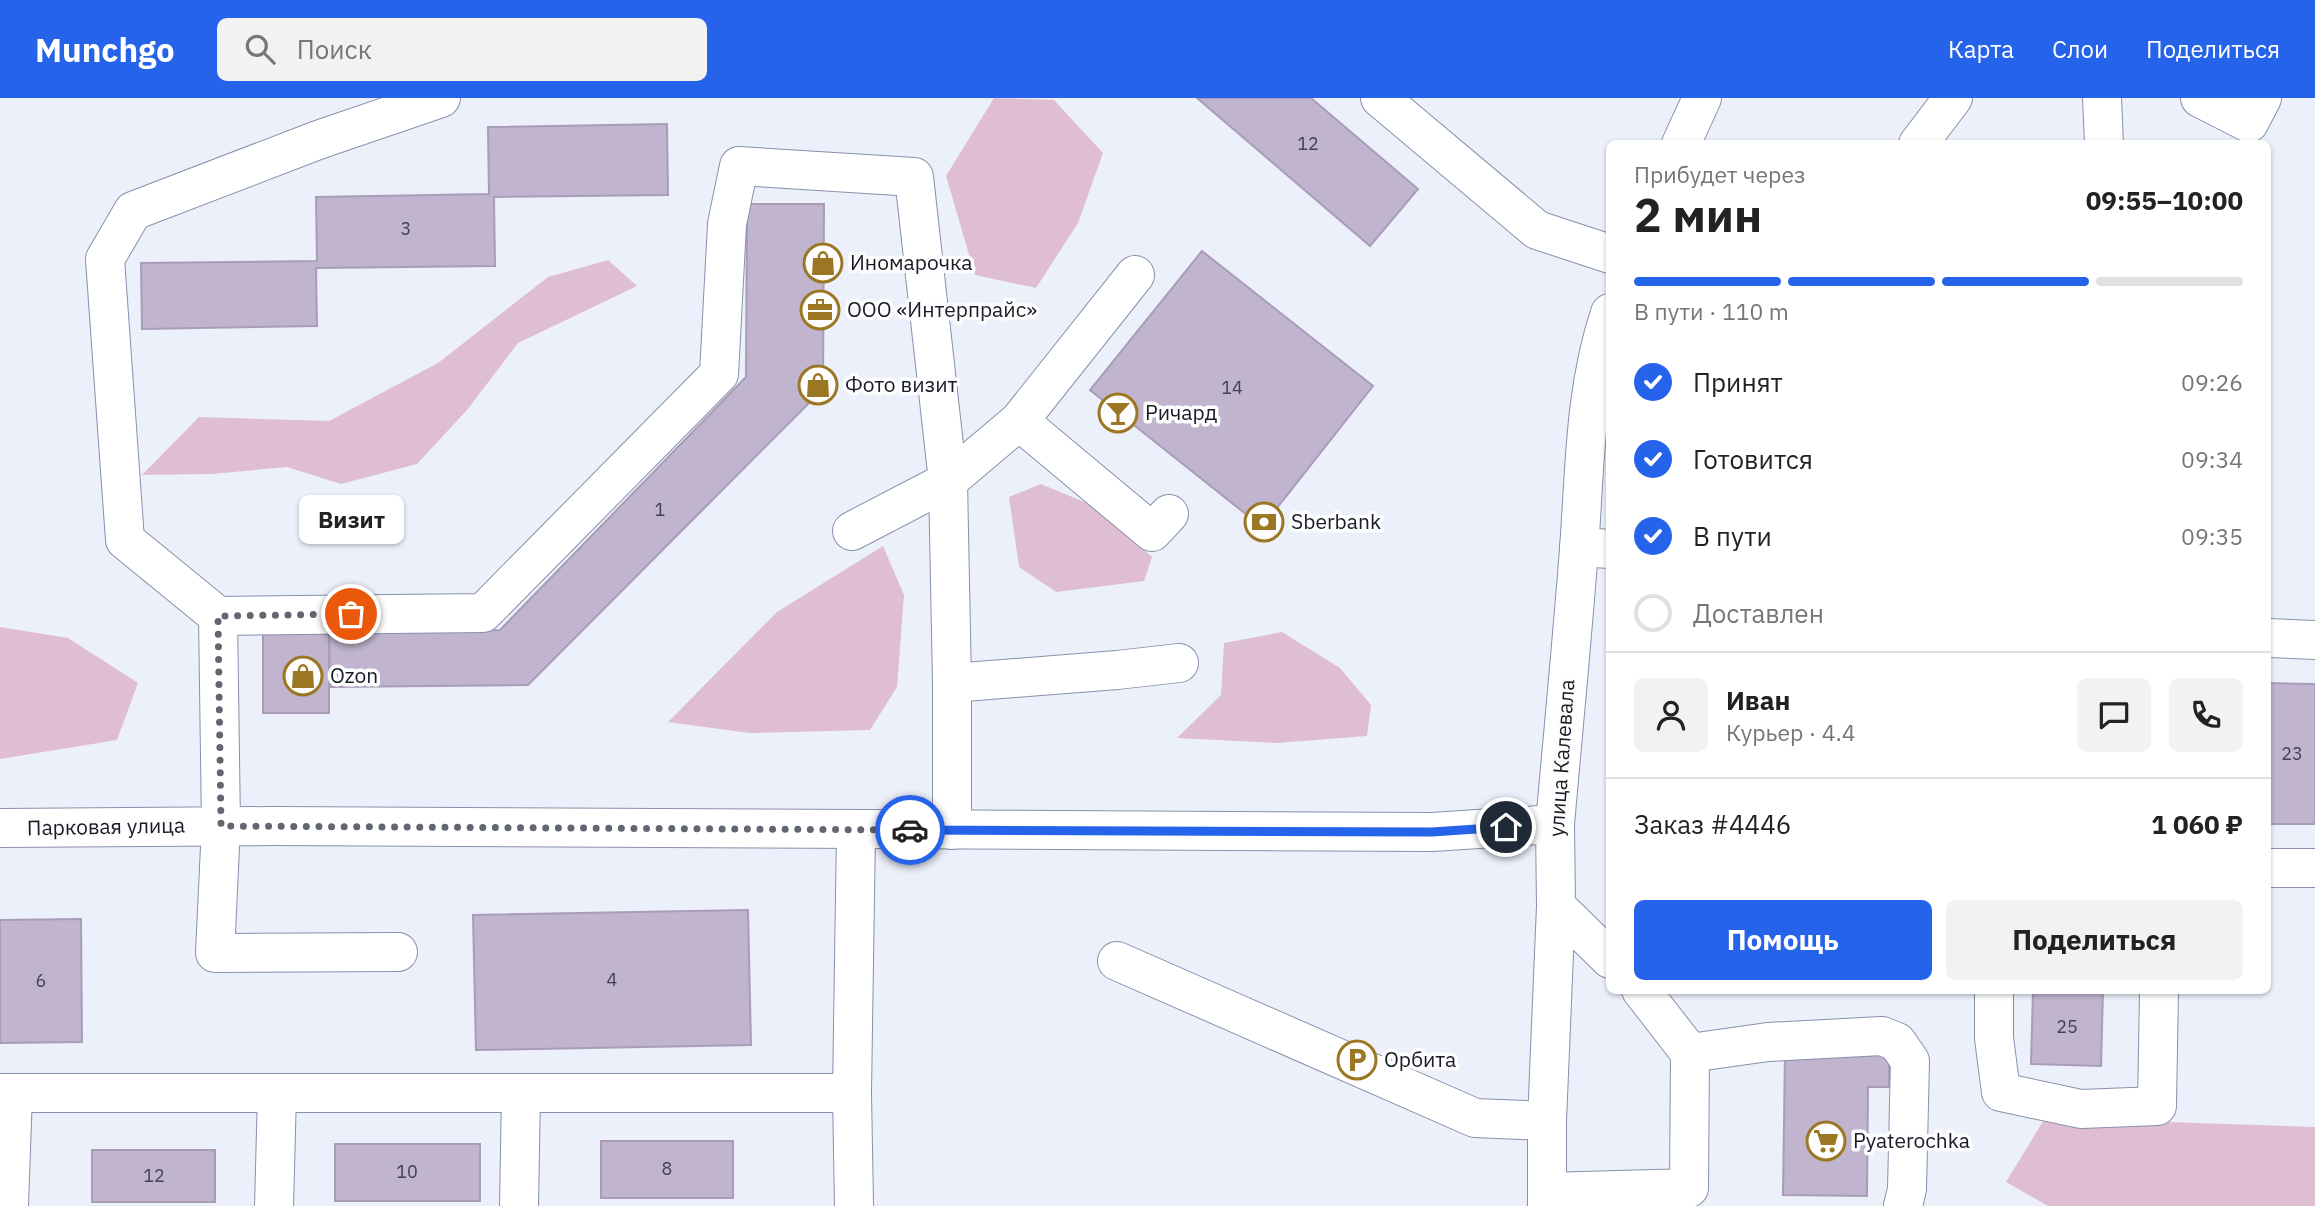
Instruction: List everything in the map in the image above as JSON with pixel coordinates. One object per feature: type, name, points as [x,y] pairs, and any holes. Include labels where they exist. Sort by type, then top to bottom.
[{"type":"main road","points":[[441,98],[318,140],[134,211],[105,259],[125,540],[218,616],[483,613],[719,374],[727,224],[739,166],[914,177],[948,481],[952,830]]},
{"type":"main road","points":[[1380,98],[1537,230],[1606,253]]},
{"type":"main road","points":[[1683,140],[1702,98]]},
{"type":"main road","points":[[1921,140],[1953,98]]},
{"type":"main road","points":[[2102,98],[2104,140]]},
{"type":"main road","points":[[2200,98],[2249,123],[2262,98]]},
{"type":"main road","points":[[852,531],[948,481],[1019,421],[1135,275]]},
{"type":"main road","name":"улица Калевала","points":[[1547,1199],[1547,1121],[1556,906],[1555,824],[1594,548],[1585,428],[1599,345],[1606,325]]},
{"type":"main road","points":[[1019,421],[1153,532],[1169,514]]},
{"type":"main road","points":[[218,616],[221,826],[215,953],[398,952]]},
{"type":"main road","points":[[2271,638],[2315,640]]},
{"type":"main road","points":[[952,683],[1179,663]]},
{"type":"main road","name":"Парковая улица","points":[[0,828],[221,826],[1432,832],[1555,824]]},
{"type":"main road","points":[[854,1206],[852,1093],[856,830]]},
{"type":"main road","points":[[2271,868],[2315,868]]},
{"type":"main road","points":[[1556,906],[1606,955]]},
{"type":"main road","points":[[1117,961],[1475,1118],[1547,1121]]},
{"type":"main road","points":[[1547,1199],[1696,1197],[1690,1053],[1644,994]]},
{"type":"main road","points":[[1994,994],[1994,1038],[2001,1092],[2081,1109],[2157,1106],[2159,994]]},
{"type":"main road","points":[[1690,1053],[1781,1041],[1882,1037],[1897,1042],[1910,1061],[1907,1189],[1903,1206]]},
{"type":"main road","points":[[9,1206],[6,1093],[852,1093]]},
{"type":"main road","points":[[274,1206],[277,1093]]},
{"type":"main road","points":[[519,1206],[522,1093]]},
{"type":"shaded area","points":[[994,98],[1054,100],[1103,153],[1078,223],[1036,288],[975,275],[946,176]]},
{"type":"shaded area","points":[[608,260],[637,286],[518,343],[467,410],[417,464],[341,484],[287,467],[212,474],[142,475],[199,417],[329,421],[438,363],[548,277]]},
{"type":"shaded area","points":[[1041,484],[1094,506],[1152,557],[1144,581],[1056,592],[1019,567],[1009,497]]},
{"type":"shaded area","points":[[883,546],[904,595],[897,687],[870,730],[749,733],[668,722],[777,612]]},
{"type":"shaded area","points":[[0,627],[68,638],[138,683],[117,740],[0,759]]},
{"type":"shaded area","points":[[1282,632],[1340,668],[1371,705],[1367,736],[1277,743],[1177,738],[1221,695],[1224,643]]},
{"type":"shaded area","points":[[2045,1118],[2315,1127],[2315,1206],[2048,1206],[2006,1182]]},
{"type":"building","points":[[1197,98],[1311,98],[1418,189],[1370,246]]},
{"type":"building","points":[[667,124],[668,195],[494,197],[495,266],[316,268],[317,326],[142,329],[141,263],[317,261],[316,197],[489,194],[488,127]]},
{"type":"building","points":[[747,204],[824,204],[823,389],[528,685],[330,687],[329,632],[500,630],[746,377]]},
{"type":"building","points":[[1202,251],[1373,386],[1262,527],[1090,390]]},
{"type":"building","points":[[263,632],[329,632],[329,713],[263,713]]},
{"type":"building","points":[[2271,683],[2315,684],[2315,824],[2271,824]]},
{"type":"building","points":[[748,910],[751,1045],[476,1050],[473,915]]},
{"type":"building","points":[[81,919],[82,1042],[0,1043],[0,920]]},
{"type":"building","points":[[2033,994],[2103,994],[2101,1066],[2031,1064]]},
{"type":"building","name":"Pyaterochka","points":[[1785,1053],[1889,1055],[1889,1087],[1868,1087],[1867,1196],[1783,1195]]},
{"type":"building","points":[[601,1141],[733,1141],[733,1198],[601,1198]]},
{"type":"building","points":[[335,1144],[480,1144],[480,1201],[335,1201]]},
{"type":"building","points":[[92,1150],[215,1150],[215,1202],[92,1202]]},
{"type":"way so far","points":[[351,614],[218,616],[221,826],[910,830]]},
{"type":"place","name":"Иномарочка","points":[[823,263]]},
{"type":"place","name":"ООО «Интерпрайс»","points":[[820,310]]},
{"type":"place","name":"Фото визит","points":[[818,385]]},
{"type":"place","name":"Ричард","points":[[1118,413]]},
{"type":"place","name":"Sberbank","points":[[1264,522]]},
{"type":"place","name":"Визит","points":[[351,614]]},
{"type":"place","name":"Ozon","points":[[303,676]]},
{"type":"place","name":"Орбита","points":[[1357,1060]]},
{"type":"place","name":"Pyaterochka","points":[[1826,1141]]},
{"type":"route","points":[[910,830],[1432,832],[1506,827]]}]
